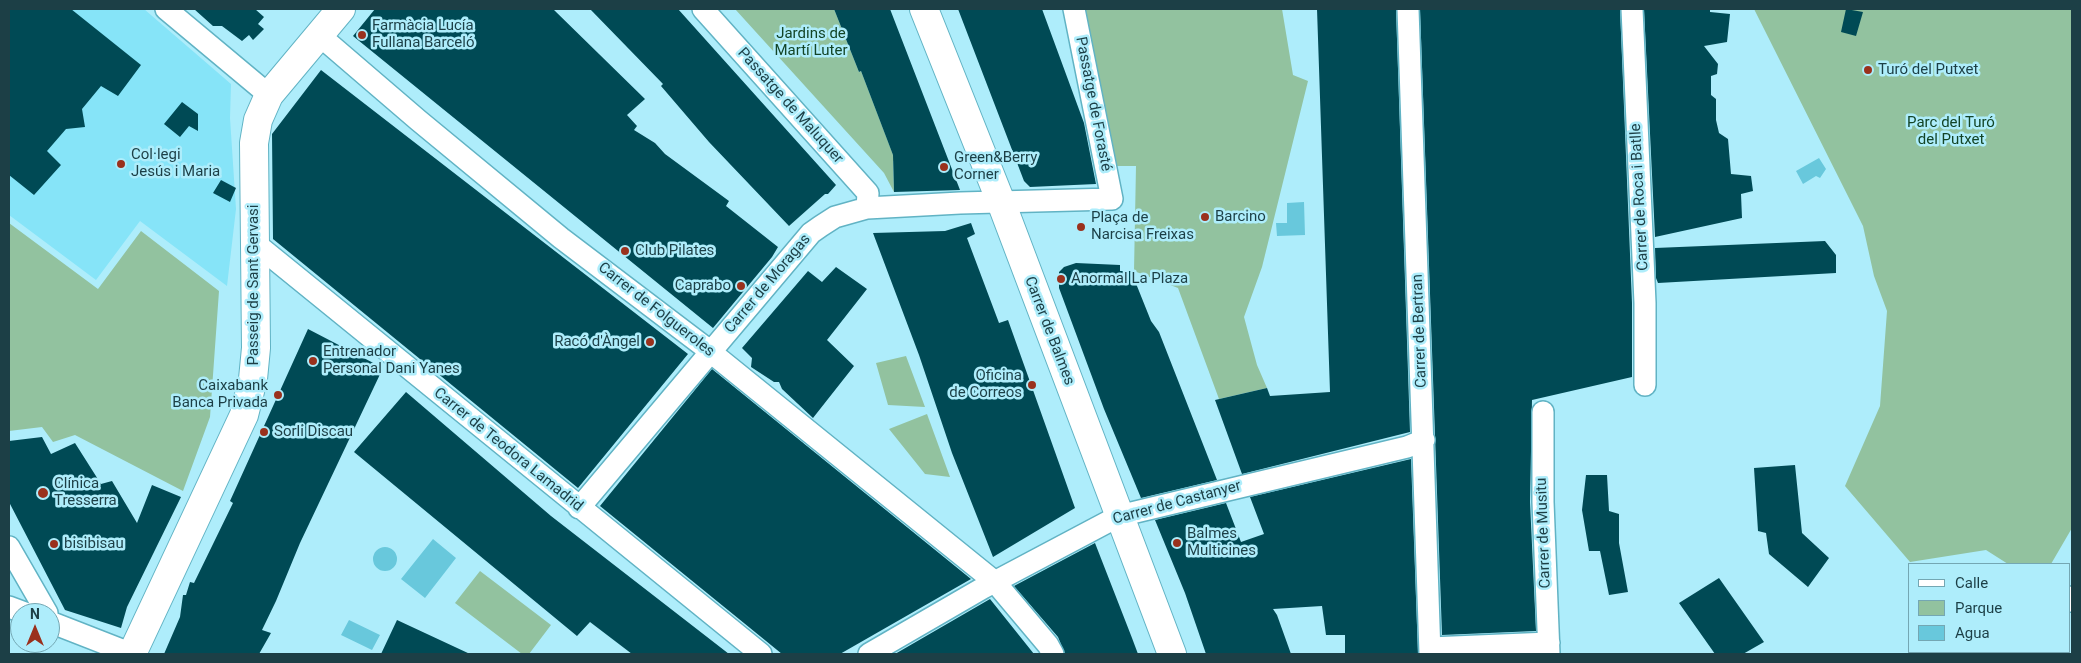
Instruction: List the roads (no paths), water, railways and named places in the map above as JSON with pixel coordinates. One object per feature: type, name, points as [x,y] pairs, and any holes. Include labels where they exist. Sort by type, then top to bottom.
[{"type":"street","points":[[166,9],[268,96]]},
{"type":"street","name":"Passeig de Sant Gervasi","points":[[132,654],[244,414],[253,379],[256,244],[254,143],[258,120],[268,96],[341,9]]},
{"type":"street","name":"Passatge de Maluquer","points":[[703,9],[868,193],[867,208]]},
{"type":"street","name":"Carrer de Balmes","points":[[924,9],[1001,202],[1172,654]]},
{"type":"street","name":"Passatge de Forasté","points":[[1001,202],[1112,200],[1074,9]]},
{"type":"street","name":"Carrer de Bertran","points":[[1408,9],[1430,651]]},
{"type":"street","name":"Carrer de Roca i Batlle","points":[[1632,9],[1645,303],[1645,385]]},
{"type":"street","name":"Carrer de Folgueroles","points":[[319,35],[561,238],[710,352],[995,582],[1048,645],[1053,654]]},
{"type":"street","name":"Carrer de Moragas","points":[[579,508],[811,234],[835,218],[867,208],[1001,202]]},
{"type":"street","name":"Carrer de Teodora Lamadrid","points":[[256,244],[761,654]]},
{"type":"street","name":"Carrer de Musitu","points":[[1543,412],[1543,502],[1549,649]]},
{"type":"street","name":"Carrer de Castanyer","points":[[869,654],[995,582],[1119,516],[1407,447],[1424,440]]},
{"type":"street","points":[[9,547],[41,603]]},
{"type":"street","points":[[60,623],[132,654]]},
{"type":"street","points":[[1430,651],[1549,649]]},
{"type":"water","points":[[1819,158],[1826,169],[1820,178],[1816,176],[1803,184],[1796,171]]},
{"type":"water","points":[[1304,202],[1305,235],[1277,236],[1276,223],[1287,223],[1287,203]]},
{"type":"water","points":[[433,539],[456,558],[425,598],[401,579]]},
{"type":"water","points":[[385,547],[393,551],[397,559],[393,567],[385,571],[377,567],[373,559],[377,551]]},
{"type":"water","points":[[349,620],[380,635],[372,650],[341,635]]},
{"type":"place","name":"Farmàcia Lucía Fullana Barceló","points":[[362,35]]},
{"type":"place","name":"Turó del Putxet","points":[[1868,70]]},
{"type":"place","name":"Col·legi Jesús i Maria","points":[[121,164]]},
{"type":"place","name":"Green&Berry Corner","points":[[944,167]]},
{"type":"place","name":"Barcino","points":[[1205,217]]},
{"type":"place","name":"Plaça de Narcisa Freixas","points":[[1081,227]]},
{"type":"place","name":"Club Pilates","points":[[625,251]]},
{"type":"place","name":"Anormal La Plaza","points":[[1061,279]]},
{"type":"place","name":"Caprabo","points":[[741,286]]},
{"type":"place","name":"Racó d'Àngel","points":[[650,342]]},
{"type":"place","name":"Entrenador Personal Dani Yanes","points":[[313,361]]},
{"type":"place","name":"Oficina de Correos","points":[[1032,385]]},
{"type":"place","name":"Caixabank Banca Privada","points":[[278,395]]},
{"type":"place","name":"Sorli Discau","points":[[264,432]]},
{"type":"place","name":"Clínica Tresserra","points":[[43,493]]},
{"type":"place","name":"Balmes Multicines","points":[[1177,543]]},
{"type":"place","name":"bisibisau","points":[[54,544]]},
{"type":"park label","name":"Jardins de Martí Luter","points":[[811,42]]},
{"type":"park label","name":"Parc del Turó del Putxet","points":[[1951,132]]}]
